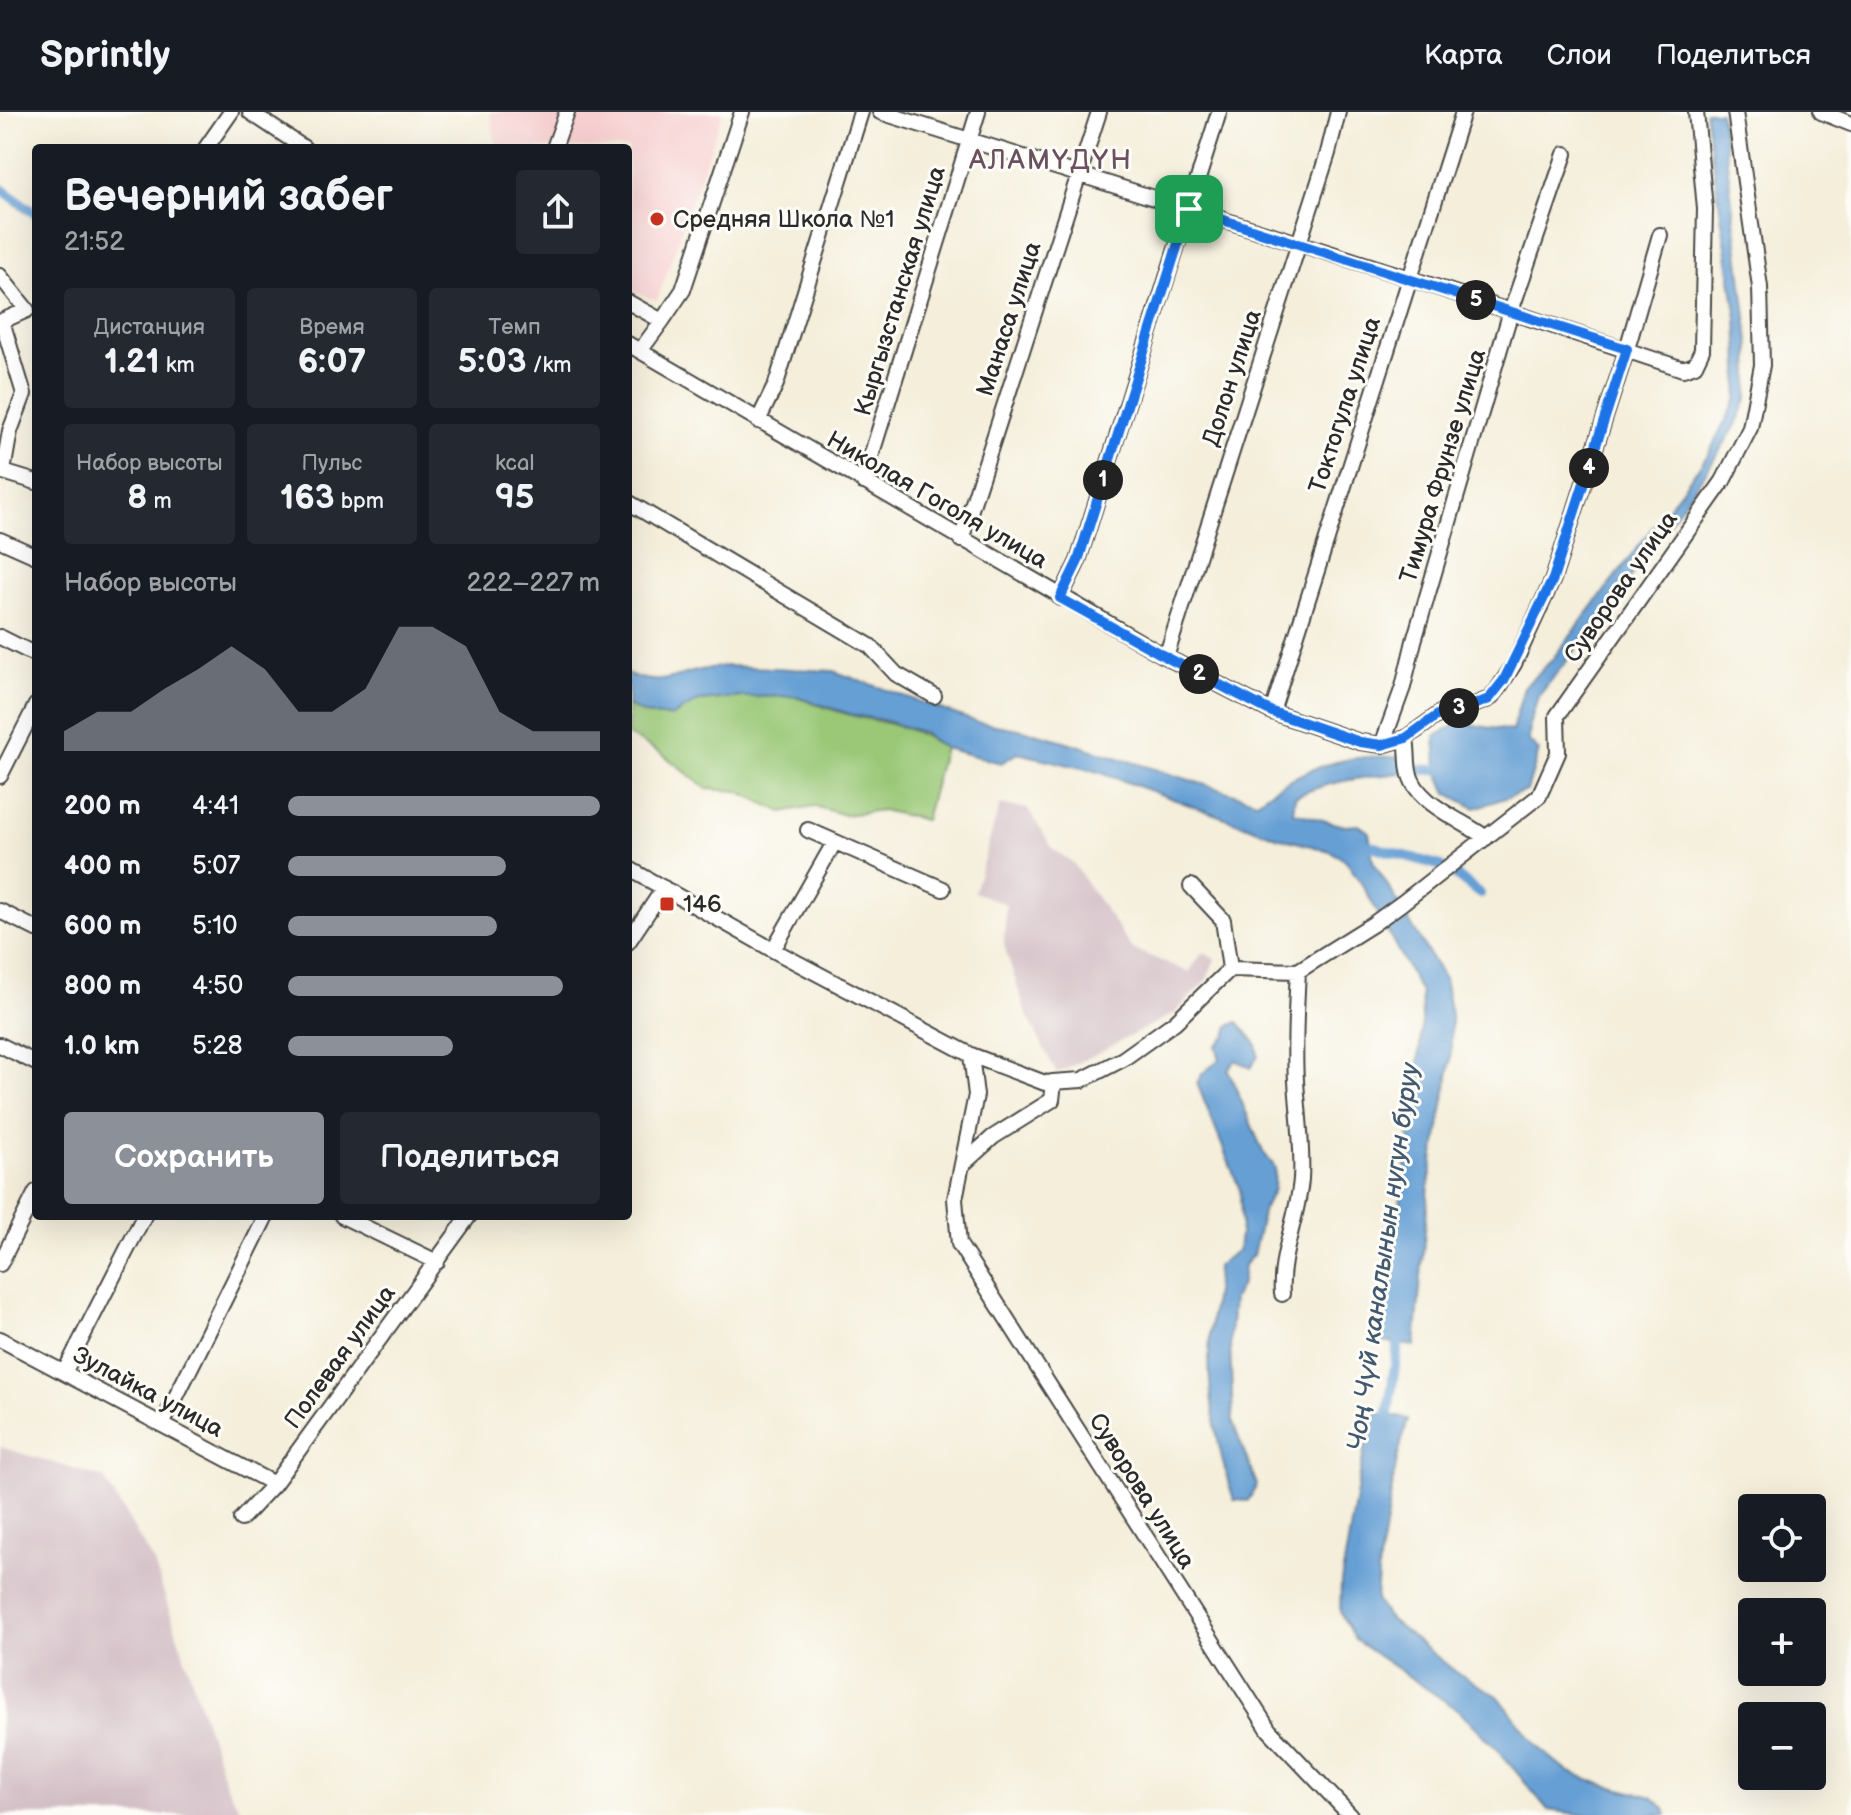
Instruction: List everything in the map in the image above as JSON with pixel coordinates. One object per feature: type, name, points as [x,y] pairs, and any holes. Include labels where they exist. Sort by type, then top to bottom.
[{"type":"street","points":[[209,144],[231,112]]},
{"type":"street","points":[[250,112],[298,144]]},
{"type":"street","points":[[555,144],[567,112]]},
{"type":"street","points":[[634,348],[662,321],[683,290],[742,112]]},
{"type":"street","points":[[758,421],[776,384],[861,112]]},
{"type":"street","points":[[880,112],[1409,278],[1683,369],[1695,365],[1702,350],[1705,209],[1696,112]]},
{"type":"street","name":"Кыргызстанская улица","points":[[863,482],[978,112]]},
{"type":"street","name":"Манаса улица","points":[[961,540],[1099,112]]},
{"type":"street","points":[[1060,598],[1078,561],[1219,112]]},
{"type":"street","name":"Долон улица","points":[[1166,657],[1328,153],[1338,112]]},
{"type":"street","name":"Токтогула улица","points":[[1272,712],[1463,112]]},
{"type":"street","name":"Суворова улица","points":[[1298,971],[1373,924],[1539,796],[1558,753],[1557,716],[1723,481],[1750,428],[1762,365],[1760,287],[1735,112]]},
{"type":"street","points":[[1821,112],[1851,124]]},
{"type":"street","name":"Тимура Фрунзе улица","points":[[1382,745],[1403,687],[1511,311],[1565,154]]},
{"type":"street","name":"Николая Гоголя улица","points":[[634,348],[1166,657],[1272,712],[1360,742],[1382,745],[1406,738],[1442,712],[1489,699],[1504,680],[1553,579],[1660,235]]},
{"type":"street","points":[[0,276],[27,310],[2,321],[24,394],[10,431],[2,471],[32,483]]},
{"type":"street","points":[[632,304],[662,321]]},
{"type":"street","points":[[632,504],[870,646],[896,674],[934,696]]},
{"type":"street","points":[[0,540],[32,554]]},
{"type":"street","points":[[0,637],[32,653]]},
{"type":"street","points":[[0,776],[32,713]]},
{"type":"street","points":[[1406,738],[1409,766],[1424,795],[1447,816],[1471,826],[1486,838]]},
{"type":"street","points":[[808,830],[943,889]]},
{"type":"street","points":[[773,950],[834,843]]},
{"type":"street","points":[[632,870],[773,950],[971,1055],[1045,1083],[1082,1080],[1123,1059],[1175,1022],[1230,969],[1298,971],[1296,1078],[1301,1180],[1293,1230],[1283,1265],[1282,1294]]},
{"type":"street","points":[[1191,886],[1223,920],[1230,969]]},
{"type":"street","points":[[632,936],[664,888]]},
{"type":"street","points":[[0,911],[32,927]]},
{"type":"street","points":[[0,1045],[32,1061]]},
{"type":"street","name":"Суворова улица","points":[[971,1055],[976,1095],[955,1199],[959,1244],[1269,1730],[1350,1815]]},
{"type":"street","points":[[962,1165],[993,1137],[1052,1100],[1054,1082]]},
{"type":"street","points":[[0,1264],[32,1200]]},
{"type":"street","points":[[64,1373],[142,1220]]},
{"type":"street","points":[[162,1425],[264,1220]]},
{"type":"street","points":[[350,1220],[437,1262]]},
{"type":"street","name":"Полевая улица","points":[[241,1519],[274,1484],[466,1220]]},
{"type":"street","name":"Зулайка улица","points":[[0,1339],[274,1484]]},
{"type":"shaded area","name":"Средняя Школа №1","points":[[490,112],[723,112],[657,300],[632,291],[632,144],[496,144]]},
{"type":"shaded area","points":[[1000,805],[1028,809],[1053,849],[1073,863],[1132,949],[1189,972],[1203,952],[1215,959],[1207,979],[1175,1013],[1057,1074],[1026,1013],[1004,945],[1006,904],[974,892]]},
{"type":"shaded area","points":[[0,1447],[104,1478],[154,1563],[226,1785],[243,1815],[0,1815]]},
{"type":"green space","points":[[793,696],[846,714],[901,727],[944,748],[925,820],[882,810],[845,815],[814,806],[782,812],[738,791],[707,789],[664,755],[632,737],[632,708],[645,714],[670,717],[699,701]]},
{"type":"water","points":[[1705,112],[1720,112],[1723,129],[1750,349],[1748,397],[1736,425],[1708,469],[1601,618],[1538,697],[1530,723],[1529,741],[1539,751],[1527,791],[1475,808],[1447,793],[1437,770],[1435,736],[1459,723],[1512,731],[1524,687],[1551,661],[1708,455],[1737,399],[1737,318]]},
{"type":"water","points":[[727,666],[833,671],[977,722],[1061,740],[1257,801],[1291,779],[1327,764],[1365,757],[1405,758],[1406,772],[1322,786],[1295,797],[1293,812],[1345,826],[1359,825],[1369,832],[1373,861],[1444,979],[1451,1015],[1451,1060],[1429,1184],[1415,1346],[1381,1342],[1417,1082],[1421,993],[1363,886],[1346,861],[1330,851],[1277,837],[1099,772],[1018,753],[1001,763],[944,748],[921,732],[793,696],[699,701],[670,717],[644,714],[632,708],[632,675],[659,680]]},
{"type":"water","points":[[1238,1022],[1256,1044],[1258,1056],[1251,1068],[1236,1060],[1228,1070],[1263,1152],[1275,1167],[1274,1189],[1263,1211],[1253,1255],[1244,1265],[1242,1283],[1233,1299],[1230,1336],[1233,1423],[1257,1485],[1248,1501],[1234,1500],[1228,1480],[1214,1418],[1209,1355],[1217,1266],[1238,1250],[1240,1190],[1197,1083],[1202,1074],[1220,1059],[1216,1046],[1226,1036],[1229,1026]]},
{"type":"water","points":[[1371,1412],[1408,1419],[1397,1459],[1379,1562],[1376,1600],[1386,1616],[1456,1672],[1498,1696],[1538,1747],[1567,1771],[1601,1784],[1652,1797],[1667,1815],[1583,1815],[1548,1810],[1499,1751],[1461,1712],[1355,1640],[1340,1612],[1341,1582]]},
{"type":"waterway","name":"Чоң Чүй каналынын нугун буруу","points":[[0,188],[32,211]]},
{"type":"waterway","points":[[1402,769],[1437,770]]},
{"type":"waterway","points":[[1359,852],[1371,846],[1441,866]]},
{"type":"waterway","points":[[1454,874],[1480,894]]},
{"type":"waterway","name":"Чоң Чүй каналынын нугун буруу","points":[[1386,1426],[1400,1331]]},
{"type":"place","name":"Средняя Школа №1","points":[[657,219]]},
{"type":"place","name":"146","points":[[667,904]]},
{"type":"district","name":"АЛАМҮДҮН","points":[[1051,160]]},
{"type":"route","points":[[1189,209],[1627,349],[1553,579],[1514,664],[1489,699],[1442,712],[1406,738],[1382,745],[1360,742],[1272,712],[1060,598],[1078,561],[1189,209]]}]
